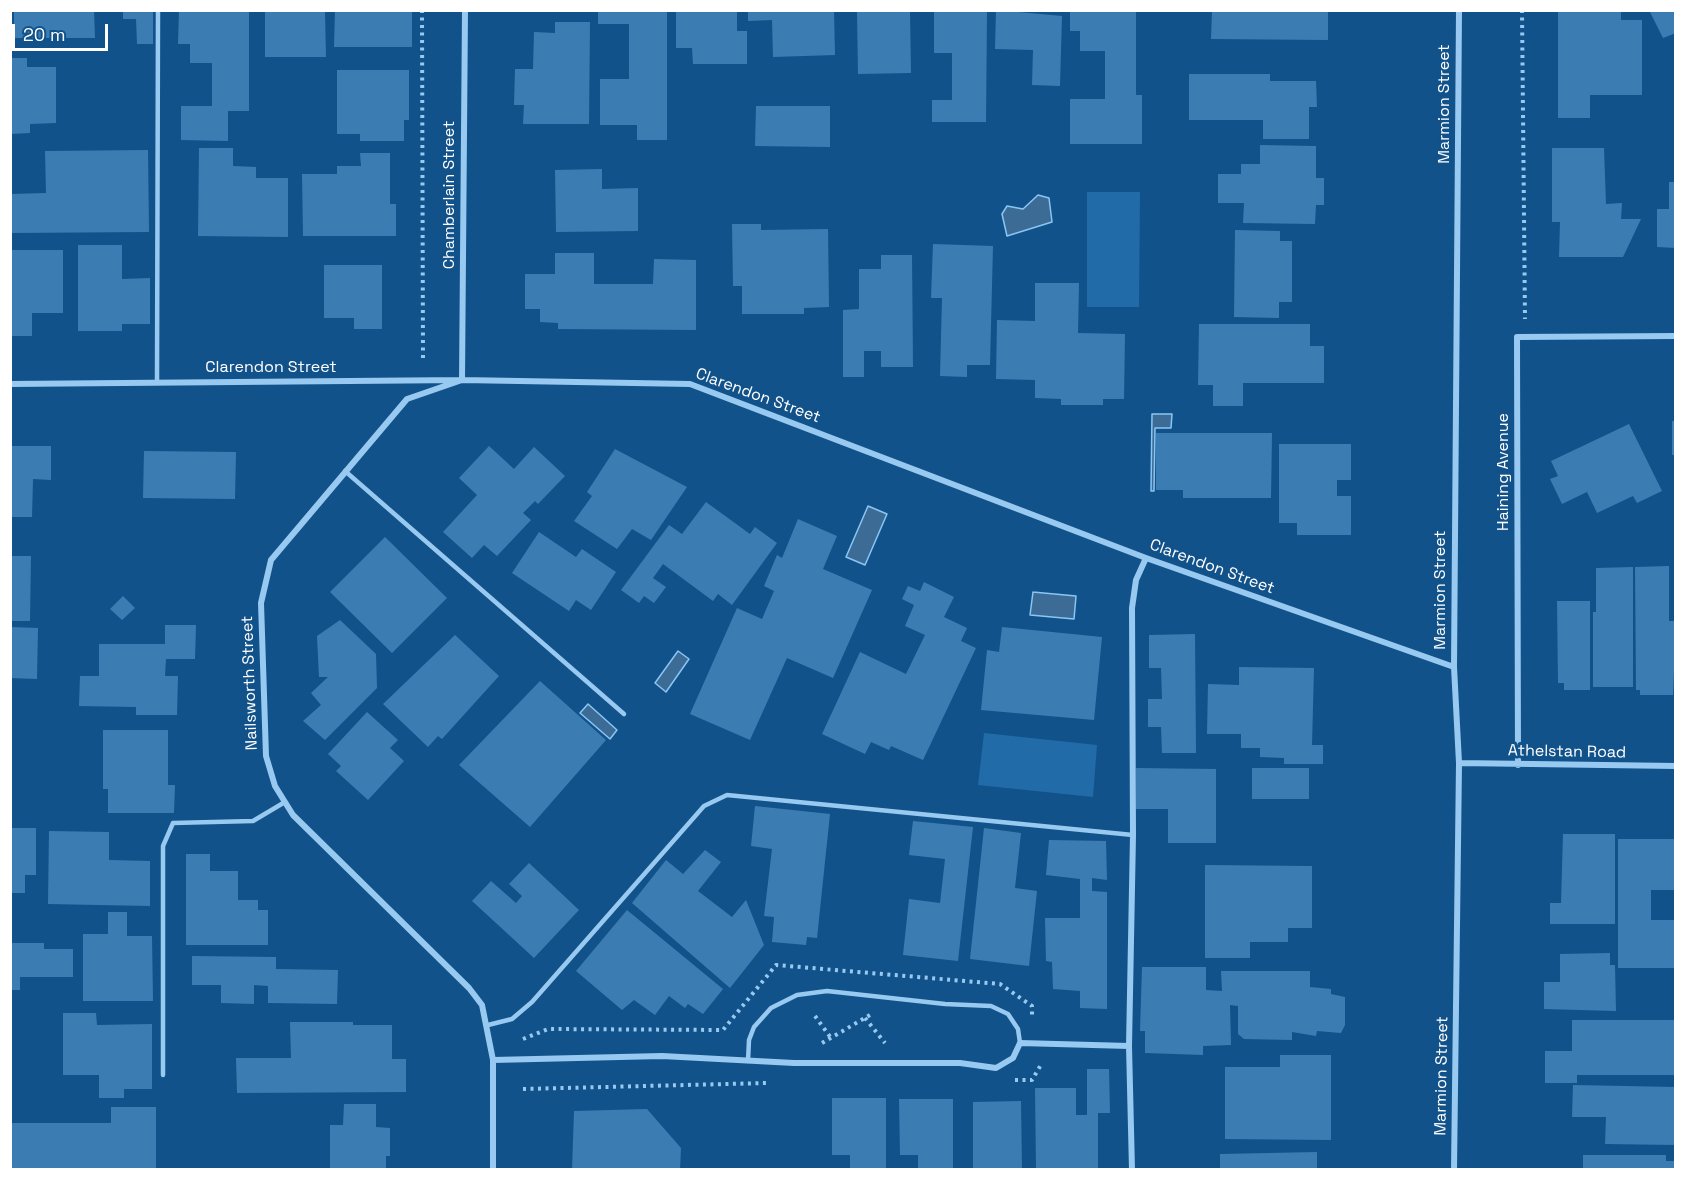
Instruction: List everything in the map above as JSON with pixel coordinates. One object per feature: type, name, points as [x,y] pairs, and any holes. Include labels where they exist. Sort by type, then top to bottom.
[{"type":"street","name":"Chamberlain Street","points":[[462,380],[465,10]]},
{"type":"street","name":"Marmion Street","points":[[1454,1170],[1459,763],[1454,667],[1459,10]]},
{"type":"street","points":[[1525,337],[1676,336]]},
{"type":"street","name":"Haining Avenue","points":[[1518,765],[1517,337],[1525,337]]},
{"type":"street","name":"Clarendon Street","points":[[10,384],[462,380],[690,384],[1146,558],[1454,667]]},
{"type":"street","name":"Nailsworth Street","points":[[462,380],[407,399],[271,560],[261,603],[266,756],[275,786],[293,815],[469,988],[482,1005],[493,1060],[493,1170]]},
{"type":"street","points":[[1132,1170],[1129,1046],[1133,835],[1132,608],[1136,580],[1146,558]]},
{"type":"street","name":"Athelstan Road","points":[[1459,763],[1676,766]]},
{"type":"street","points":[[493,1060],[662,1056],[808,1063],[960,1063],[996,1068],[1013,1058],[1020,1043],[1129,1046]]},
{"type":"lane","points":[[157,383],[158,10]]},
{"type":"lane","points":[[345,471],[624,714]]},
{"type":"lane","points":[[488,1026],[512,1019],[532,1002],[704,806],[727,795],[1133,835]]},
{"type":"lane","points":[[163,1075],[163,846],[173,823],[253,820],[285,802]]},
{"type":"lane","points":[[748,1061],[749,1040],[754,1027],[771,1008],[797,995],[827,991],[991,1006],[1008,1014],[1018,1029],[1020,1043]]},
{"type":"path","points":[[422,10],[423,381]]},
{"type":"path","points":[[1522,10],[1525,337]]},
{"type":"path","points":[[808,1063],[808,1051],[901,998],[904,976]]},
{"type":"path","points":[[815,1016],[831,1038]]},
{"type":"path","points":[[865,1018],[901,1062]]},
{"type":"shaded area","points":[[1087,192],[1140,192],[1139,307],[1087,307]]},
{"type":"shaded area","points":[[1038,195],[1049,198],[1052,222],[1007,236],[1002,214],[1007,206],[1023,209]]},
{"type":"shaded area","points":[[1152,414],[1172,414],[1171,428],[1155,428],[1154,491],[1151,491]]},
{"type":"shaded area","points":[[868,506],[887,514],[865,565],[846,557]]},
{"type":"shaded area","points":[[1033,592],[1076,596],[1074,619],[1030,615]]},
{"type":"shaded area","points":[[678,651],[689,659],[666,692],[655,683]]},
{"type":"shaded area","points":[[588,704],[617,730],[610,739],[580,713]]},
{"type":"shaded area","points":[[984,733],[1097,745],[1093,797],[978,785]]},
{"type":"building","points":[[14,10],[94,10],[95,38],[14,38]]},
{"type":"building","points":[[123,10],[153,10],[153,44],[137,44],[136,19],[123,19]]},
{"type":"building","points":[[179,10],[249,10],[249,111],[228,111],[228,141],[181,140],[181,106],[212,106],[212,63],[190,63],[190,44],[178,44]]},
{"type":"building","points":[[265,10],[325,10],[326,57],[265,57]]},
{"type":"building","points":[[335,10],[412,10],[412,47],[334,47]]},
{"type":"building","points":[[598,10],[667,10],[667,140],[637,140],[637,125],[600,125],[600,79],[629,79],[629,24],[598,24]]},
{"type":"building","points":[[676,10],[737,10],[737,31],[747,31],[747,64],[693,64],[692,48],[676,48]]},
{"type":"building","points":[[748,10],[834,10],[835,55],[773,57],[772,20],[748,21]]},
{"type":"building","points":[[857,10],[910,10],[911,73],[858,74]]},
{"type":"building","points":[[934,10],[987,10],[986,122],[932,122],[932,100],[952,100],[952,53],[934,53]]},
{"type":"building","points":[[996,10],[1062,16],[1060,86],[1032,85],[1033,50],[995,49]]},
{"type":"building","points":[[1070,10],[1136,10],[1136,95],[1142,95],[1142,144],[1070,144],[1070,99],[1105,99],[1105,51],[1080,51],[1080,31],[1070,31]]},
{"type":"building","points":[[1212,10],[1328,10],[1328,40],[1211,39]]},
{"type":"building","points":[[1558,10],[1621,10],[1621,20],[1642,20],[1642,95],[1590,95],[1590,118],[1558,118]]},
{"type":"building","points":[[1676,10],[1676,33],[1663,38],[1650,12]]},
{"type":"building","points":[[555,22],[590,22],[589,124],[523,124],[524,105],[514,105],[515,69],[533,69],[534,32],[555,33]]},
{"type":"building","points":[[10,58],[27,58],[27,67],[56,67],[56,123],[30,124],[30,133],[10,134]]},
{"type":"building","points":[[337,70],[409,70],[409,120],[404,120],[404,141],[360,141],[360,134],[337,134]]},
{"type":"building","points":[[1189,74],[1270,74],[1270,81],[1316,81],[1317,107],[1309,107],[1309,139],[1263,139],[1263,120],[1189,120]]},
{"type":"building","points":[[756,106],[830,106],[830,147],[755,146]]},
{"type":"building","points":[[1260,145],[1316,146],[1316,178],[1324,178],[1324,205],[1316,205],[1315,224],[1243,223],[1244,203],[1218,203],[1218,174],[1241,174],[1241,164],[1260,164]]},
{"type":"building","points":[[199,148],[233,148],[233,166],[256,167],[256,178],[288,178],[288,237],[198,236]]},
{"type":"building","points":[[1552,148],[1604,148],[1606,204],[1622,203],[1621,219],[1641,219],[1623,257],[1559,257],[1560,222],[1552,222]]},
{"type":"building","points":[[148,150],[149,232],[10,233],[10,194],[46,193],[45,151]]},
{"type":"building","points":[[360,153],[390,153],[390,204],[396,204],[396,236],[303,236],[302,174],[337,174],[337,166],[361,166]]},
{"type":"building","points":[[602,169],[602,189],[638,188],[638,231],[556,232],[555,170]]},
{"type":"building","points":[[1669,182],[1676,182],[1676,248],[1657,247],[1657,209],[1669,209]]},
{"type":"building","points":[[732,224],[761,224],[761,230],[828,229],[829,307],[804,308],[804,314],[742,314],[742,286],[733,286]]},
{"type":"building","points":[[1235,230],[1280,231],[1280,241],[1292,241],[1292,302],[1279,302],[1279,318],[1234,317]]},
{"type":"building","points":[[933,244],[993,246],[990,365],[967,365],[967,377],[940,376],[942,298],[931,298]]},
{"type":"building","points":[[78,245],[122,245],[122,279],[150,278],[150,324],[122,324],[122,331],[78,331]]},
{"type":"building","points":[[10,250],[63,250],[63,313],[32,313],[32,336],[10,336]]},
{"type":"building","points":[[555,253],[594,253],[594,284],[653,284],[654,259],[696,260],[696,330],[558,329],[558,323],[540,322],[540,309],[525,309],[525,274],[555,274]]},
{"type":"building","points":[[881,255],[912,255],[913,367],[881,367],[881,351],[864,351],[864,377],[843,377],[843,310],[859,309],[859,269],[881,269]]},
{"type":"building","points":[[324,265],[382,265],[382,329],[354,329],[354,318],[324,318]]},
{"type":"building","points":[[1035,283],[1079,283],[1078,333],[1125,334],[1124,399],[1103,399],[1103,405],[1061,405],[1061,399],[1035,398],[1035,380],[996,379],[997,320],[1035,321]]},
{"type":"building","points":[[1199,324],[1310,324],[1310,346],[1324,346],[1324,383],[1243,383],[1243,406],[1213,406],[1213,385],[1198,385]]},
{"type":"building","points":[[1672,421],[1676,421],[1676,455],[1672,455]]},
{"type":"building","points":[[1629,424],[1662,491],[1637,503],[1633,496],[1597,513],[1587,492],[1562,504],[1550,479],[1558,476],[1551,461]]},
{"type":"building","points":[[1156,433],[1272,433],[1271,498],[1183,498],[1183,490],[1156,490]]},
{"type":"building","points":[[1279,444],[1351,444],[1351,480],[1337,480],[1337,496],[1351,496],[1351,535],[1297,535],[1297,523],[1279,523]]},
{"type":"building","points":[[10,446],[51,446],[51,480],[33,479],[32,517],[10,517]]},
{"type":"building","points":[[489,446],[514,469],[534,447],[565,476],[538,504],[535,501],[523,513],[531,520],[497,556],[484,545],[472,558],[443,532],[477,495],[459,478]]},
{"type":"building","points":[[615,449],[687,487],[651,540],[632,529],[617,549],[574,521],[592,496],[587,492]]},
{"type":"building","points":[[144,451],[236,452],[235,499],[143,498]]},
{"type":"building","points":[[706,502],[750,534],[755,527],[777,543],[732,605],[718,594],[713,601],[663,564],[653,578],[666,587],[654,603],[644,596],[639,603],[621,590],[669,525],[682,534]]},
{"type":"building","points":[[798,519],[837,536],[823,569],[872,590],[833,678],[787,658],[750,740],[690,714],[737,608],[762,619],[774,591],[764,586],[777,555],[782,558]]},
{"type":"building","points":[[539,532],[576,557],[582,549],[616,572],[591,610],[576,600],[569,611],[512,573]]},
{"type":"building","points":[[385,537],[447,598],[392,653],[330,592]]},
{"type":"building","points":[[10,556],[31,556],[30,621],[10,621]]},
{"type":"building","points":[[1669,566],[1669,621],[1676,621],[1673,695],[1640,695],[1640,690],[1636,690],[1635,567]]},
{"type":"building","points":[[1633,567],[1633,687],[1593,687],[1593,612],[1596,612],[1596,568]]},
{"type":"building","points":[[924,582],[954,597],[944,617],[967,628],[961,641],[976,648],[923,760],[891,746],[889,750],[871,742],[865,754],[822,734],[860,652],[906,674],[925,635],[905,626],[914,605],[902,599],[908,586],[920,591]]},
{"type":"building","points":[[123,596],[135,608],[122,620],[110,609]]},
{"type":"building","points":[[1557,601],[1590,601],[1590,690],[1564,690],[1564,683],[1558,683]]},
{"type":"building","points":[[340,620],[376,654],[377,688],[325,740],[303,721],[321,705],[311,693],[328,677],[319,677],[317,636]]},
{"type":"building","points":[[165,625],[196,625],[195,659],[166,659],[165,676],[178,676],[177,715],[136,715],[136,707],[79,706],[80,676],[99,676],[99,644],[165,644]]},
{"type":"building","points":[[10,627],[38,628],[37,679],[10,678]]},
{"type":"building","points":[[1002,627],[1102,637],[1094,720],[981,710],[987,650],[999,652]]},
{"type":"building","points":[[1195,634],[1196,753],[1162,753],[1161,727],[1148,727],[1148,699],[1162,699],[1161,668],[1149,668],[1149,635]]},
{"type":"building","points":[[455,635],[499,676],[442,739],[438,736],[428,747],[383,704]]},
{"type":"building","points":[[1239,667],[1314,668],[1312,745],[1323,745],[1323,764],[1284,764],[1284,758],[1260,757],[1260,748],[1241,748],[1241,734],[1207,734],[1208,684],[1239,685]]},
{"type":"building","points":[[540,681],[606,740],[530,827],[459,765]]},
{"type":"building","points":[[367,712],[398,740],[390,748],[404,761],[368,800],[336,771],[341,766],[328,754]]},
{"type":"building","points":[[103,730],[168,730],[168,785],[175,785],[174,813],[108,813],[108,789],[103,789]]},
{"type":"building","points":[[1136,768],[1216,769],[1216,843],[1168,843],[1168,809],[1136,809]]},
{"type":"building","points":[[1252,768],[1309,768],[1309,799],[1252,799]]},
{"type":"building","points":[[755,806],[830,814],[817,938],[807,937],[806,945],[772,942],[774,917],[764,916],[772,849],[751,846]]},
{"type":"building","points":[[913,821],[973,827],[958,961],[903,955],[909,899],[940,903],[945,859],[909,855]]},
{"type":"building","points":[[10,828],[36,828],[36,875],[25,875],[25,893],[10,893]]},
{"type":"building","points":[[984,828],[1021,833],[1015,888],[1037,891],[1029,966],[970,959]]},
{"type":"building","points":[[49,831],[109,832],[109,860],[150,861],[150,906],[48,904]]},
{"type":"building","points":[[1563,834],[1615,834],[1615,924],[1550,924],[1550,903],[1561,903]]},
{"type":"building","points":[[1618,839],[1676,839],[1676,890],[1651,890],[1651,920],[1676,920],[1676,968],[1618,968]]},
{"type":"building","points":[[1049,840],[1106,841],[1107,880],[1092,878],[1092,891],[1107,892],[1107,1009],[1080,1008],[1080,991],[1053,989],[1052,962],[1046,961],[1045,918],[1080,918],[1080,879],[1046,875]]},
{"type":"building","points":[[705,850],[721,862],[698,891],[732,917],[746,900],[764,945],[730,988],[632,903],[666,860],[683,874]]},
{"type":"building","points":[[186,854],[210,854],[210,871],[238,871],[238,900],[258,900],[258,910],[268,910],[268,945],[186,945]]},
{"type":"building","points":[[529,863],[579,910],[534,958],[472,901],[491,881],[516,903],[522,896],[509,884]]},
{"type":"building","points":[[1205,865],[1312,866],[1312,928],[1288,928],[1288,942],[1250,942],[1250,958],[1205,958]]},
{"type":"building","points":[[627,910],[723,989],[703,1014],[688,1004],[685,1008],[669,996],[655,1015],[634,1000],[622,1010],[576,971]]},
{"type":"building","points":[[108,912],[127,912],[127,936],[152,936],[153,1001],[83,1001],[83,934],[108,934]]},
{"type":"building","points":[[10,943],[44,943],[44,949],[73,949],[73,977],[20,977],[20,990],[10,990]]},
{"type":"building","points":[[1610,953],[1610,965],[1615,965],[1616,1011],[1544,1009],[1544,982],[1560,982],[1560,954]]},
{"type":"building","points":[[192,956],[276,957],[276,969],[338,970],[337,1004],[268,1003],[268,986],[254,985],[254,1004],[221,1003],[221,985],[192,985]]},
{"type":"building","points":[[1142,967],[1206,967],[1206,990],[1222,991],[1221,971],[1310,971],[1310,987],[1331,989],[1331,994],[1345,997],[1345,1025],[1341,1033],[1317,1031],[1316,1036],[1292,1032],[1292,1040],[1244,1039],[1238,1034],[1238,1006],[1230,1005],[1231,1045],[1203,1046],[1203,1055],[1145,1053],[1145,1031],[1140,1031]]},
{"type":"building","points":[[63,1013],[96,1013],[97,1025],[152,1024],[152,1089],[124,1089],[124,1098],[99,1098],[99,1075],[63,1075]]},
{"type":"building","points":[[1572,1020],[1676,1020],[1676,1075],[1577,1075],[1577,1083],[1545,1083],[1545,1051],[1572,1051]]},
{"type":"building","points":[[290,1022],[353,1022],[353,1025],[392,1025],[392,1059],[406,1059],[406,1092],[237,1093],[236,1058],[291,1058]]},
{"type":"building","points":[[1280,1055],[1331,1055],[1331,1140],[1225,1139],[1225,1067],[1280,1067]]},
{"type":"building","points":[[1087,1069],[1109,1069],[1110,1113],[1098,1113],[1098,1170],[1036,1170],[1035,1088],[1076,1088],[1076,1115],[1087,1115]]},
{"type":"building","points":[[1573,1085],[1676,1087],[1676,1145],[1605,1144],[1606,1117],[1572,1117]]},
{"type":"building","points":[[832,1098],[886,1098],[886,1170],[850,1170],[850,1155],[832,1155]]},
{"type":"building","points":[[899,1099],[953,1099],[953,1170],[918,1170],[918,1155],[900,1155]]},
{"type":"building","points":[[1021,1101],[1022,1170],[973,1170],[973,1102]]},
{"type":"building","points":[[344,1104],[376,1104],[376,1127],[390,1128],[390,1156],[386,1156],[386,1170],[330,1170],[330,1125],[343,1125]]},
{"type":"building","points":[[111,1107],[156,1107],[156,1170],[10,1170],[10,1123],[111,1123]]},
{"type":"building","points":[[647,1109],[681,1148],[680,1170],[572,1170],[574,1111]]},
{"type":"building","points":[[1317,1152],[1317,1170],[1220,1170],[1220,1154]]},
{"type":"building","points":[[1583,1155],[1666,1155],[1666,1161],[1676,1161],[1676,1170],[1583,1170]]}]
